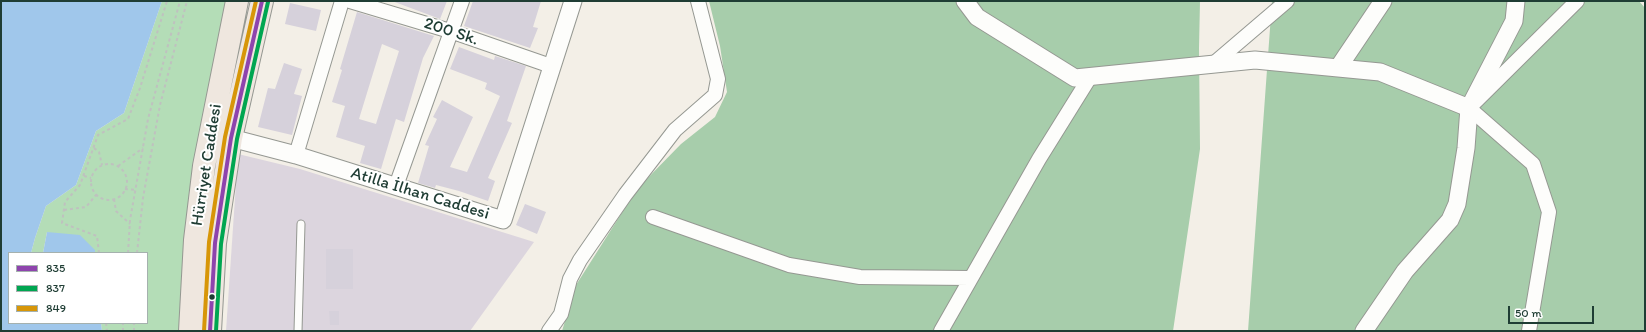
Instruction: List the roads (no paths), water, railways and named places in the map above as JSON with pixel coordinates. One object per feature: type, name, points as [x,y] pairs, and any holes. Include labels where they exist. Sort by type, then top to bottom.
[{"type":"highway","name":"Hürriyet Caddesi","points":[[190,331],[195,240],[204,166],[237,1]]},
{"type":"highway","name":"Hürriyet Caddesi","points":[[210,331],[215,243],[230,138],[262,1]]},
{"type":"street","points":[[296,155],[342,1]]},
{"type":"street","name":"200 Sk.","points":[[350,1],[450,31],[551,66]]},
{"type":"street","points":[[396,186],[450,31],[462,1]]},
{"type":"street","name":"Atilla İlhan Caddesi","points":[[230,138],[296,155],[503,220],[573,1]]},
{"type":"street","points":[[549,331],[562,314],[570,279],[580,260],[625,195],[675,130],[715,95],[718,79],[698,1]]},
{"type":"street","points":[[964,1],[977,17],[1075,78],[1255,60],[1380,72],[1469,108],[1533,164],[1549,212],[1529,331]]},
{"type":"street","points":[[1212,65],[1287,1]]},
{"type":"street","points":[[1338,68],[1383,1]]},
{"type":"street","points":[[1364,331],[1405,271],[1450,220],[1456,204],[1466,148],[1469,108],[1514,21],[1516,1]]},
{"type":"street","points":[[1469,108],[1577,1]]},
{"type":"street","points":[[941,331],[1039,159],[1090,77]]},
{"type":"street","points":[[653,217],[789,265],[860,277],[970,278]]},
{"type":"lane","points":[[298,331],[301,224]]},
{"type":"water","points":[[1,1],[162,1],[124,113],[96,131],[76,185],[46,206],[31,252],[8,252],[8,324],[101,324],[102,331],[1,331]]},
{"type":"water","points":[[47,232],[80,235],[95,250],[95,252],[43,252]]}]
